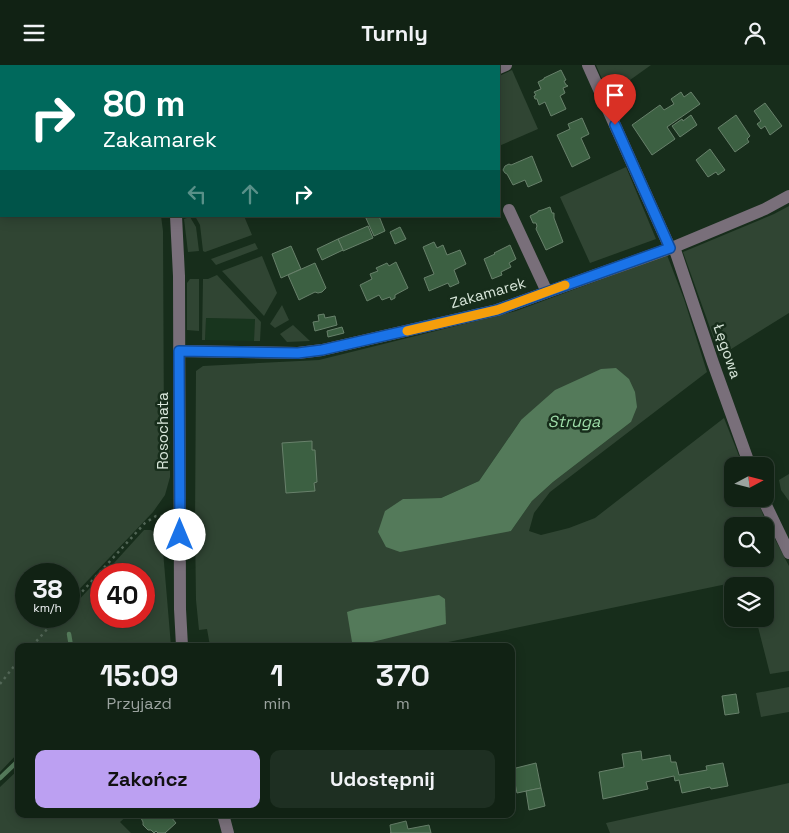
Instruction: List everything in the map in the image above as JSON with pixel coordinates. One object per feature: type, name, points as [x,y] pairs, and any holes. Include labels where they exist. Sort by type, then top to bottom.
[{"type":"street","name":"Łęgowa","points":[[588,65],[672,247],[747,457]]},
{"type":"street","name":"Zakamarek","points":[[179,351],[298,353],[322,350],[497,310],[672,247],[765,209],[789,196]]},
{"type":"street","points":[[510,210],[547,292]]},
{"type":"street","name":"Rosochata","points":[[176,217],[179,276],[180,617],[182,643]]},
{"type":"street","points":[[767,507],[789,553]]},
{"type":"street","points":[[224,818],[228,833]]},
{"type":"path","points":[[80,594],[145,523],[156,516],[180,516]]},
{"type":"path","points":[[35,643],[49,628]]},
{"type":"path","points":[[0,684],[15,665]]},
{"type":"shaded area","points":[[596,65],[651,65],[609,95]]},
{"type":"shaded area","points":[[512,70],[538,129],[500,146],[500,76]]},
{"type":"shaded area","points":[[626,167],[656,239],[590,263],[560,197]]},
{"type":"shaded area","points":[[789,206],[789,313],[720,356],[683,252]]},
{"type":"shaded area","points":[[0,217],[161,217],[163,231],[164,439],[170,439],[170,477],[165,495],[153,512],[104,563],[90,563],[90,578],[80,588],[80,563],[15,563],[15,628],[80,628],[80,599],[90,588],[90,628],[155,628],[155,563],[114,563],[144,530],[151,530],[162,539],[171,643],[15,643],[15,756],[0,772]]},
{"type":"shaded area","points":[[190,217],[196,227],[199,251],[188,252],[184,219]]},
{"type":"shaded area","points":[[196,217],[244,217],[252,235],[205,252],[203,251],[200,225]]},
{"type":"shaded area","points":[[255,243],[258,249],[216,265],[211,259]]},
{"type":"shaded area","points":[[667,255],[684,299],[707,372],[550,492],[534,513],[529,531],[541,535],[569,528],[595,518],[724,418],[739,457],[724,457],[724,507],[760,507],[764,517],[724,517],[724,567],[774,567],[774,537],[789,566],[789,671],[770,674],[758,627],[774,627],[774,577],[724,577],[724,585],[443,643],[209,643],[207,629],[199,630],[196,600],[196,371],[203,366],[319,360],[516,311]],"holes":[[[521,420],[631,422],[553,482],[532,501],[511,531],[403,499],[441,498],[479,481]]]},
{"type":"shaded area","points":[[262,256],[277,293],[264,316],[222,271]]},
{"type":"shaded area","points":[[217,275],[261,322],[260,341],[254,341],[255,319],[206,318],[205,340],[202,340],[203,279]]},
{"type":"shaded area","points":[[190,279],[199,279],[199,331],[187,330],[187,283]]},
{"type":"shaded area","points":[[282,305],[289,320],[275,328],[270,324]]},
{"type":"shaded area","points":[[206,318],[255,319],[254,341],[205,340]]},
{"type":"shaded area","points":[[293,325],[310,341],[287,342],[280,334]]},
{"type":"shaded area","points":[[789,474],[789,501],[781,490],[779,480]]},
{"type":"shaded area","points":[[789,687],[789,712],[761,717],[756,693]]},
{"type":"shaded area","points":[[15,773],[15,818],[124,818],[120,822],[131,833],[0,833],[0,787]]},
{"type":"shaded area","points":[[789,783],[789,833],[610,833],[606,823]]},
{"type":"water","name":"Struga","points":[[616,368],[629,379],[635,392],[637,407],[631,422],[553,482],[532,501],[511,531],[400,552],[386,547],[378,532],[385,511],[403,499],[441,498],[479,481],[521,420],[555,390],[601,369]]},
{"type":"water","points":[[439,595],[445,599],[446,624],[368,643],[355,643],[352,642],[347,612]]},
{"type":"building","points":[[561,70],[566,80],[564,81],[568,86],[563,88],[565,93],[560,96],[566,109],[551,116],[545,102],[539,105],[537,99],[535,99],[534,96],[536,95],[534,92],[541,89],[538,82]]},
{"type":"building","points":[[681,92],[684,97],[691,92],[700,104],[667,127],[675,139],[652,155],[632,125],[660,105],[664,110],[674,104],[671,99]]},
{"type":"building","points":[[765,103],[782,126],[770,135],[765,126],[761,129],[757,124],[761,121],[754,111]]},
{"type":"building","points":[[691,115],[697,125],[680,137],[672,126]]},
{"type":"building","points":[[736,115],[750,136],[747,139],[749,142],[735,152],[718,128]]},
{"type":"building","points":[[582,118],[589,134],[581,138],[590,158],[572,167],[557,135],[570,129],[568,124]]},
{"type":"building","points":[[710,149],[725,170],[718,175],[716,172],[708,177],[696,160]]},
{"type":"building","points":[[532,156],[542,181],[528,187],[525,180],[513,185],[503,170],[505,166]]},
{"type":"building","points":[[550,207],[552,213],[554,213],[563,242],[546,250],[536,229],[536,223],[533,223],[530,216]]},
{"type":"building","points":[[365,217],[379,217],[385,231],[374,236]]},
{"type":"building","points":[[368,226],[373,238],[343,251],[338,239]]},
{"type":"building","points":[[400,227],[406,239],[395,244],[390,232]]},
{"type":"building","points":[[338,239],[343,250],[322,260],[317,249]]},
{"type":"building","points":[[434,242],[437,248],[443,245],[447,255],[460,250],[466,264],[454,270],[459,283],[450,287],[448,283],[429,291],[424,278],[434,274],[423,247]]},
{"type":"building","points":[[510,245],[516,259],[509,263],[511,267],[501,272],[502,275],[492,279],[484,259]]},
{"type":"building","points":[[291,246],[301,269],[281,278],[272,254]]},
{"type":"building","points":[[396,262],[408,288],[395,295],[395,298],[391,300],[390,297],[382,300],[379,295],[367,301],[360,285],[372,279],[370,274],[378,271],[376,268],[387,263],[389,266]]},
{"type":"building","points":[[315,263],[326,288],[322,292],[315,292],[299,300],[288,275]]},
{"type":"building","points":[[324,314],[325,318],[335,316],[337,325],[315,331],[313,322],[319,321],[318,315]]},
{"type":"building","points":[[342,327],[344,333],[328,337],[327,331]]},
{"type":"building","points":[[312,441],[312,450],[315,450],[317,482],[314,483],[315,491],[286,493],[282,443]]},
{"type":"building","points":[[736,694],[739,713],[725,715],[722,696]]},
{"type":"building","points":[[641,751],[642,760],[670,755],[671,762],[676,762],[679,775],[707,770],[706,766],[723,763],[728,786],[711,789],[710,787],[682,793],[679,780],[675,781],[674,776],[646,782],[648,789],[603,799],[599,772],[624,767],[622,754]]},
{"type":"building","points":[[536,763],[541,788],[517,793],[515,768]]},
{"type":"building","points":[[541,788],[545,806],[529,810],[526,791]]},
{"type":"building","points":[[141,818],[172,818],[176,823],[165,833],[158,833],[156,831],[154,833],[143,825]]},
{"type":"building","points":[[406,821],[408,829],[429,825],[431,833],[391,833],[390,825]]},
{"type":"waterway","points":[[69,634],[70,643]]},
{"type":"waterway","points":[[0,778],[15,764]]},
{"type":"slow traffic","points":[[407,331],[497,310],[526,301],[565,285]]},
{"type":"route","points":[[180,535],[179,351],[298,353],[322,350],[497,310],[670,248],[615,125]]}]
